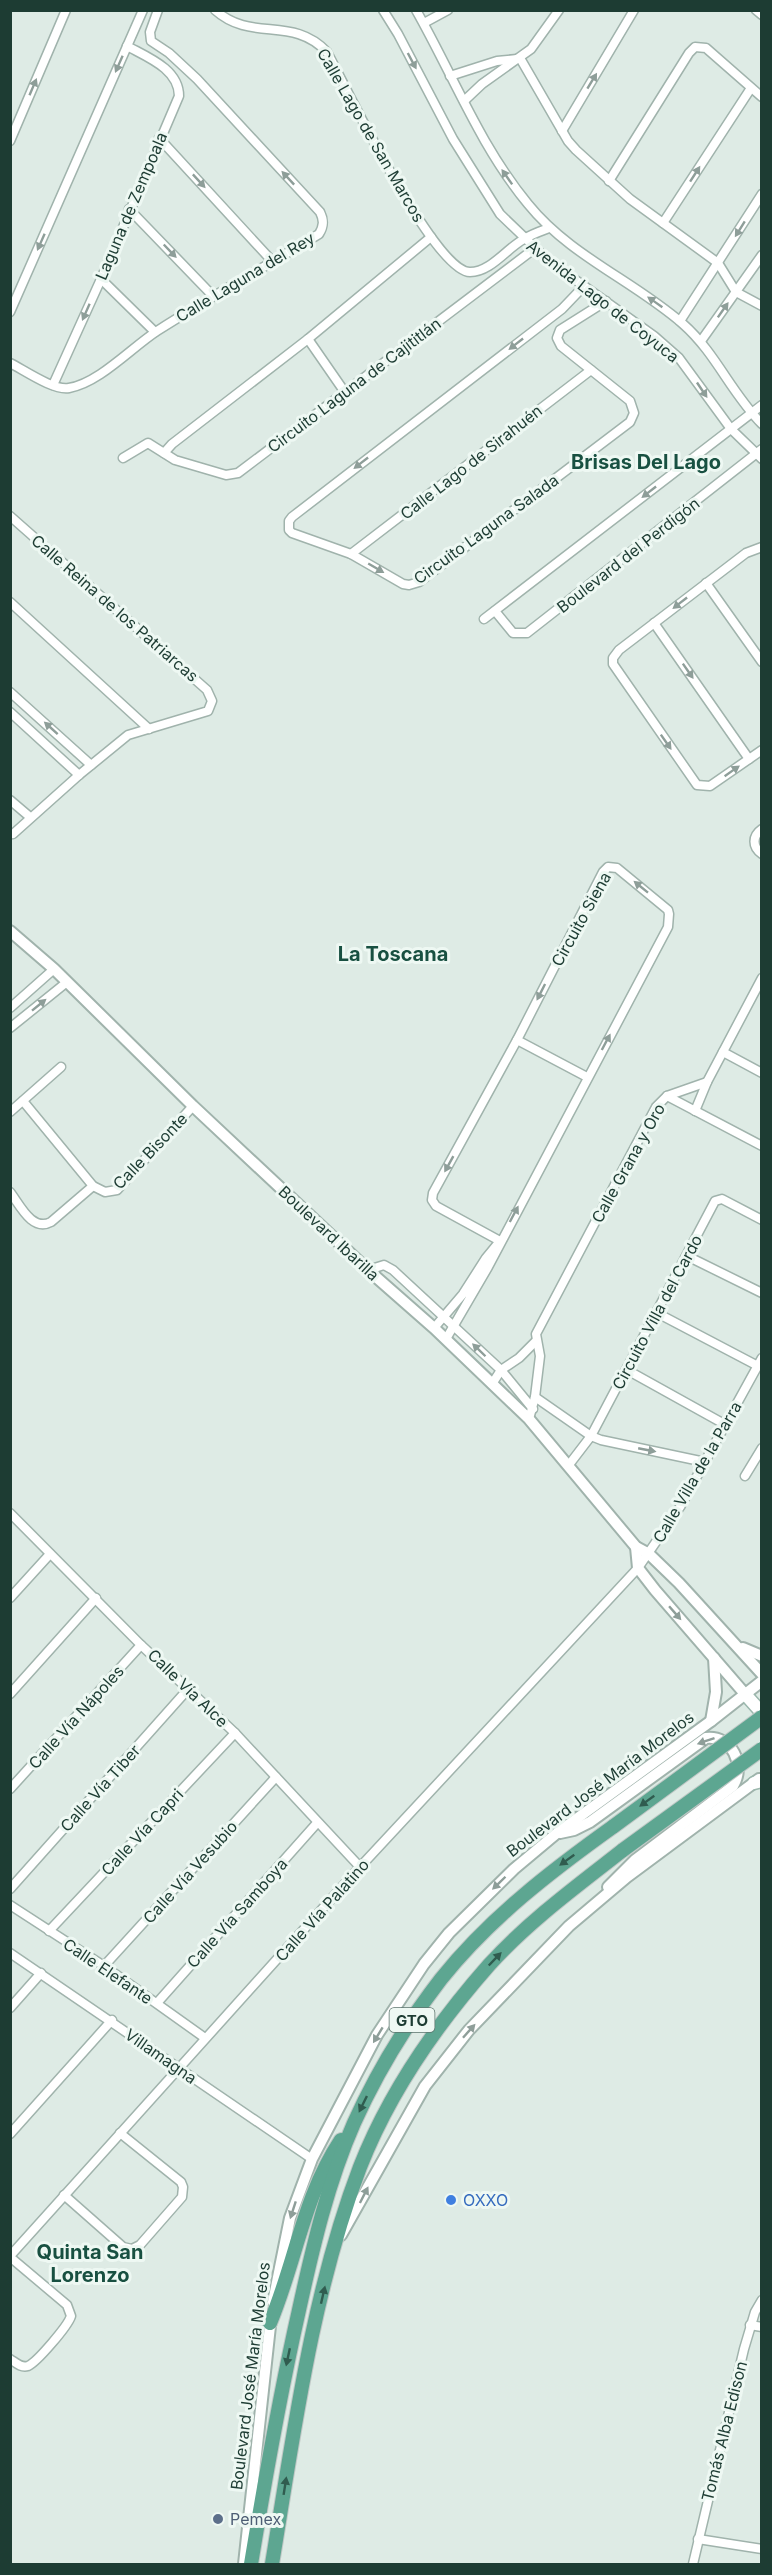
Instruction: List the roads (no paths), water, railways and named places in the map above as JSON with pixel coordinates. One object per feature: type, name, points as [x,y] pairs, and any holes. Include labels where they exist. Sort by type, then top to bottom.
[{"type":"main road","points":[[745,1694],[762,1715]]},
{"type":"main road","name":"Boulevard José María Morelos","points":[[250,2565],[286,2367],[308,2268],[327,2197],[354,2124],[390,2054],[442,1978],[507,1909],[550,1873],[762,1715]]},
{"type":"main road","name":"GTO","points":[[272,2565],[299,2405],[334,2245],[361,2165],[377,2131],[423,2051],[444,2021],[490,1965],[551,1906],[623,1850],[762,1749]]},
{"type":"main road","points":[[270,2324],[283,2290],[311,2197],[332,2155],[354,2124]]},
{"type":"street","points":[[10,141],[66,10]]},
{"type":"street","points":[[10,312],[143,10]]},
{"type":"street","name":"Calle Laguna del Rey","points":[[53,385],[67,389],[95,377],[155,332],[319,234],[323,224],[323,218],[197,79],[169,53],[153,44],[150,32],[158,10]]},
{"type":"street","name":"Calle Lago de San Marcos","points":[[215,10],[240,26],[295,31],[307,35],[327,52],[374,141],[430,237],[459,268],[465,271],[478,270],[499,258],[523,239]]},
{"type":"street","name":"Avenida Lago de Coyuca","points":[[383,10],[453,139],[500,214],[534,249],[654,336],[679,358],[731,429],[760,454]]},
{"type":"street","name":"Avenida Lago de Coyuca","points":[[416,10],[490,153],[508,180],[549,228],[680,321],[701,341],[751,414],[762,424]]},
{"type":"street","points":[[424,24],[448,10]]},
{"type":"street","points":[[464,101],[482,84],[520,58],[540,39],[559,10]]},
{"type":"street","points":[[562,131],[634,10]]},
{"type":"street","points":[[756,10],[762,15]]},
{"type":"street","name":"Laguna de Zempoala","points":[[53,385],[179,96],[177,84],[169,73],[127,46]]},
{"type":"street","points":[[609,181],[689,53],[695,48],[706,48],[762,97]]},
{"type":"street","points":[[450,76],[497,61],[520,58]]},
{"type":"street","points":[[520,58],[568,141],[609,181],[718,263],[736,292],[762,306]]},
{"type":"street","points":[[663,223],[751,88]]},
{"type":"street","points":[[159,138],[273,262]]},
{"type":"street","points":[[680,321],[762,194]]},
{"type":"street","points":[[129,209],[213,296]]},
{"type":"street","points":[[523,239],[549,228]]},
{"type":"street","points":[[164,453],[308,339],[430,237]]},
{"type":"street","name":"Circuito Laguna de Cajititlán","points":[[123,458],[148,443],[175,460],[226,475],[237,473],[534,249]]},
{"type":"street","points":[[701,341],[762,255]]},
{"type":"street","points":[[101,279],[155,332]]},
{"type":"street","name":"Circuito Laguna Salada","points":[[584,286],[562,309],[289,521],[289,530],[351,554],[403,584],[414,584],[630,422],[634,413],[630,401],[561,346],[557,334],[572,321],[606,301]]},
{"type":"street","points":[[308,339],[344,392]]},
{"type":"street","points":[[10,363],[53,385]]},
{"type":"street","name":"Calle Lago de Sirahuén","points":[[351,554],[591,370]]},
{"type":"street","points":[[484,619],[762,405]]},
{"type":"street","name":"Boulevard del Perdigón","points":[[495,611],[513,633],[527,633],[760,454]]},
{"type":"street","name":"Calle Reina de los Patriarcas","points":[[10,516],[207,690],[212,705],[205,712],[149,729]]},
{"type":"street","points":[[762,547],[752,549],[654,623],[615,654],[613,664],[693,781],[701,787],[710,786],[762,750]]},
{"type":"street","points":[[706,583],[762,662]]},
{"type":"street","points":[[10,602],[149,729]]},
{"type":"street","points":[[654,623],[749,759]]},
{"type":"street","points":[[10,692],[91,765]]},
{"type":"street","points":[[10,712],[79,775]]},
{"type":"street","points":[[13,834],[128,735],[149,729]]},
{"type":"street","points":[[10,800],[30,818]]},
{"type":"street","points":[[762,829],[756,832],[754,845],[762,854]]},
{"type":"street","name":"Circuito Siena","points":[[446,1339],[455,1326],[587,1077],[669,920],[669,914],[664,906],[617,868],[608,867],[603,872],[517,1040],[432,1196],[436,1206],[500,1241]]},
{"type":"street","name":"Boulevard Ibarilla","points":[[10,931],[54,969],[193,1106],[368,1270],[446,1339],[492,1384],[531,1414],[568,1466],[636,1547],[649,1554],[762,1674]]},
{"type":"street","points":[[10,1008],[54,969]]},
{"type":"street","points":[[695,1111],[707,1082],[762,978]]},
{"type":"street","points":[[10,1028],[67,982]]},
{"type":"street","points":[[517,1040],[587,1077]]},
{"type":"street","points":[[723,1052],[762,1073]]},
{"type":"street","points":[[10,1112],[61,1067]]},
{"type":"street","name":"Calle Grana y Oro","points":[[531,1414],[540,1356],[536,1334],[656,1107],[667,1096],[707,1082]]},
{"type":"street","points":[[667,1096],[762,1146]]},
{"type":"street","points":[[23,1101],[93,1186]]},
{"type":"street","name":"Calle Bisonte","points":[[10,1192],[34,1224],[43,1226],[51,1222],[93,1186],[105,1192],[117,1190],[193,1106]]},
{"type":"street","name":"Circuito Villa del Cardo","points":[[568,1466],[591,1436],[717,1199],[722,1199],[762,1220]]},
{"type":"street","name":"Circuito Siena","points":[[434,1328],[463,1294],[500,1241]]},
{"type":"street","points":[[687,1256],[762,1293]]},
{"type":"street","points":[[368,1270],[378,1266],[388,1267],[444,1315],[501,1370],[531,1414]]},
{"type":"street","points":[[657,1313],[760,1362]]},
{"type":"street","name":"Calle Grana y Oro","points":[[492,1384],[501,1370],[519,1358],[536,1341]]},
{"type":"street","name":"Calle Villa de la Parra","points":[[638,1568],[649,1554],[705,1462],[760,1362]]},
{"type":"street","points":[[627,1370],[726,1425]]},
{"type":"street","points":[[535,1397],[591,1436],[622,1446],[705,1462]]},
{"type":"street","points":[[745,1476],[761,1452]]},
{"type":"street","name":"Calle Vía Alce","points":[[10,1513],[141,1645],[235,1733],[360,1867]]},
{"type":"street","points":[[636,1547],[638,1568],[745,1694]]},
{"type":"street","points":[[10,1598],[50,1554]]},
{"type":"street","name":"Calle Vía Palatino","points":[[10,2257],[360,1867],[638,1568]]},
{"type":"street","points":[[10,1694],[96,1598]]},
{"type":"street","points":[[735,1644],[762,1656]]},
{"type":"street","name":"Calle Vía Nápoles","points":[[10,1789],[141,1645]]},
{"type":"street","points":[[711,1721],[716,1692],[714,1658]]},
{"type":"street","name":"Boulevard José María Morelos","points":[[244,2565],[270,2324],[290,2218],[312,2159],[377,2035],[424,1964],[478,1903],[557,1833],[762,1681]]},
{"type":"street","name":"Calle Vía Tiber","points":[[10,1889],[189,1688]]},
{"type":"street","name":"Calle Vía Capri","points":[[49,1931],[235,1733]]},
{"type":"street","points":[[557,1833],[574,1830],[590,1822],[706,1738],[716,1737],[724,1740],[730,1746],[736,1756],[738,1771],[733,1786],[635,1860],[612,1881],[600,1900]]},
{"type":"street","name":"Calle Vía Vesubio","points":[[104,1966],[276,1777]]},
{"type":"street","points":[[334,2245],[356,2210],[393,2140],[438,2067],[469,2030],[548,1946],[600,1900],[627,1877],[759,1781]]},
{"type":"street","name":"Calle Vía Samboya","points":[[157,2003],[317,1823]]},
{"type":"street","name":"Calle Elefante","points":[[10,1905],[104,1966],[205,2038]]},
{"type":"street","name":"Villamagna","points":[[10,1953],[112,2020],[312,2159]]},
{"type":"street","points":[[10,2008],[41,1973]]},
{"type":"street","points":[[10,2134],[112,2020]]},
{"type":"street","points":[[64,2195],[123,2247],[132,2249],[140,2246],[182,2197],[183,2187],[180,2182],[120,2133]]},
{"type":"street","points":[[10,2257],[67,2305],[71,2316],[50,2344],[30,2365],[21,2366],[10,2360]]},
{"type":"street","name":"Tomás Alba Edison","points":[[693,2565],[750,2325],[762,2300]]},
{"type":"street","points":[[750,2325],[762,2327]]},
{"type":"street","points":[[698,2539],[761,2548]]},
{"type":"place","name":"OXXO","points":[[451,2200]]},
{"type":"place","name":"Pemex","points":[[218,2519]]},
{"type":"district","name":"Brisas Del Lago","points":[[646,462]]},
{"type":"district","name":"La Toscana","points":[[393,954]]},
{"type":"district","name":"Quinta San Lorenzo","points":[[90,2264]]}]
